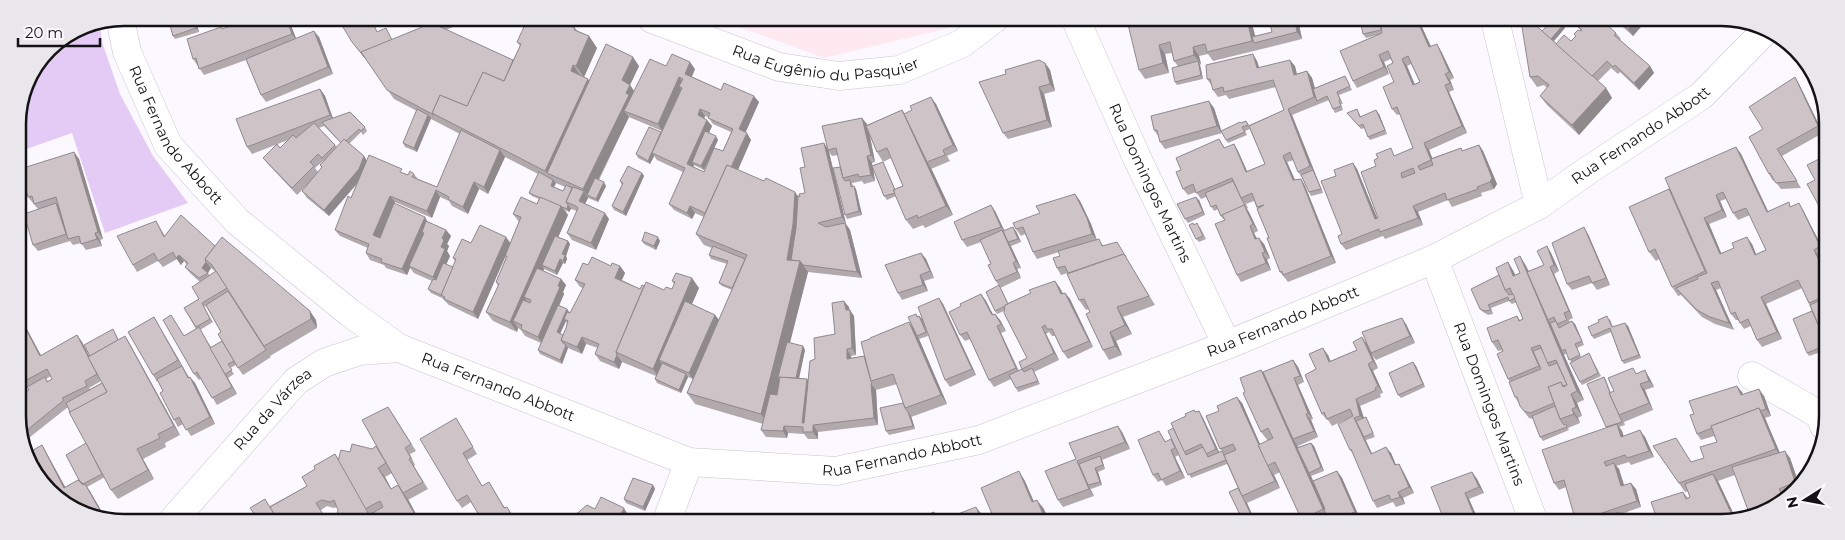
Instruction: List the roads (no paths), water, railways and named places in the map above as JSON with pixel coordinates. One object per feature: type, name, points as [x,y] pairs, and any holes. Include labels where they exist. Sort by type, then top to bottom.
[{"type":"street","name":"Rua Fernando Abbott","points":[[122,26],[127,52],[168,145],[237,221],[350,313],[399,348],[689,462],[836,471],[980,440],[1228,345],[1434,259],[1539,205],[1701,96],[1761,35]]},
{"type":"street","name":"Rua Eugênio du Pasquier","points":[[671,26],[779,67],[838,76],[899,70],[962,44],[985,26]]},
{"type":"street","name":"Rua Domingos Martins","points":[[1079,26],[1137,158],[1228,345]]},
{"type":"street","points":[[1496,26],[1539,205]]},
{"type":"street","name":"Rua Domingos Martins","points":[[1434,259],[1531,514]]},
{"type":"street","name":"Rua da Várzea","points":[[178,514],[296,381],[324,364],[359,351],[399,348]]},
{"type":"street","points":[[1752,376],[1819,414]]},
{"type":"street","points":[[669,514],[689,462]]}]
